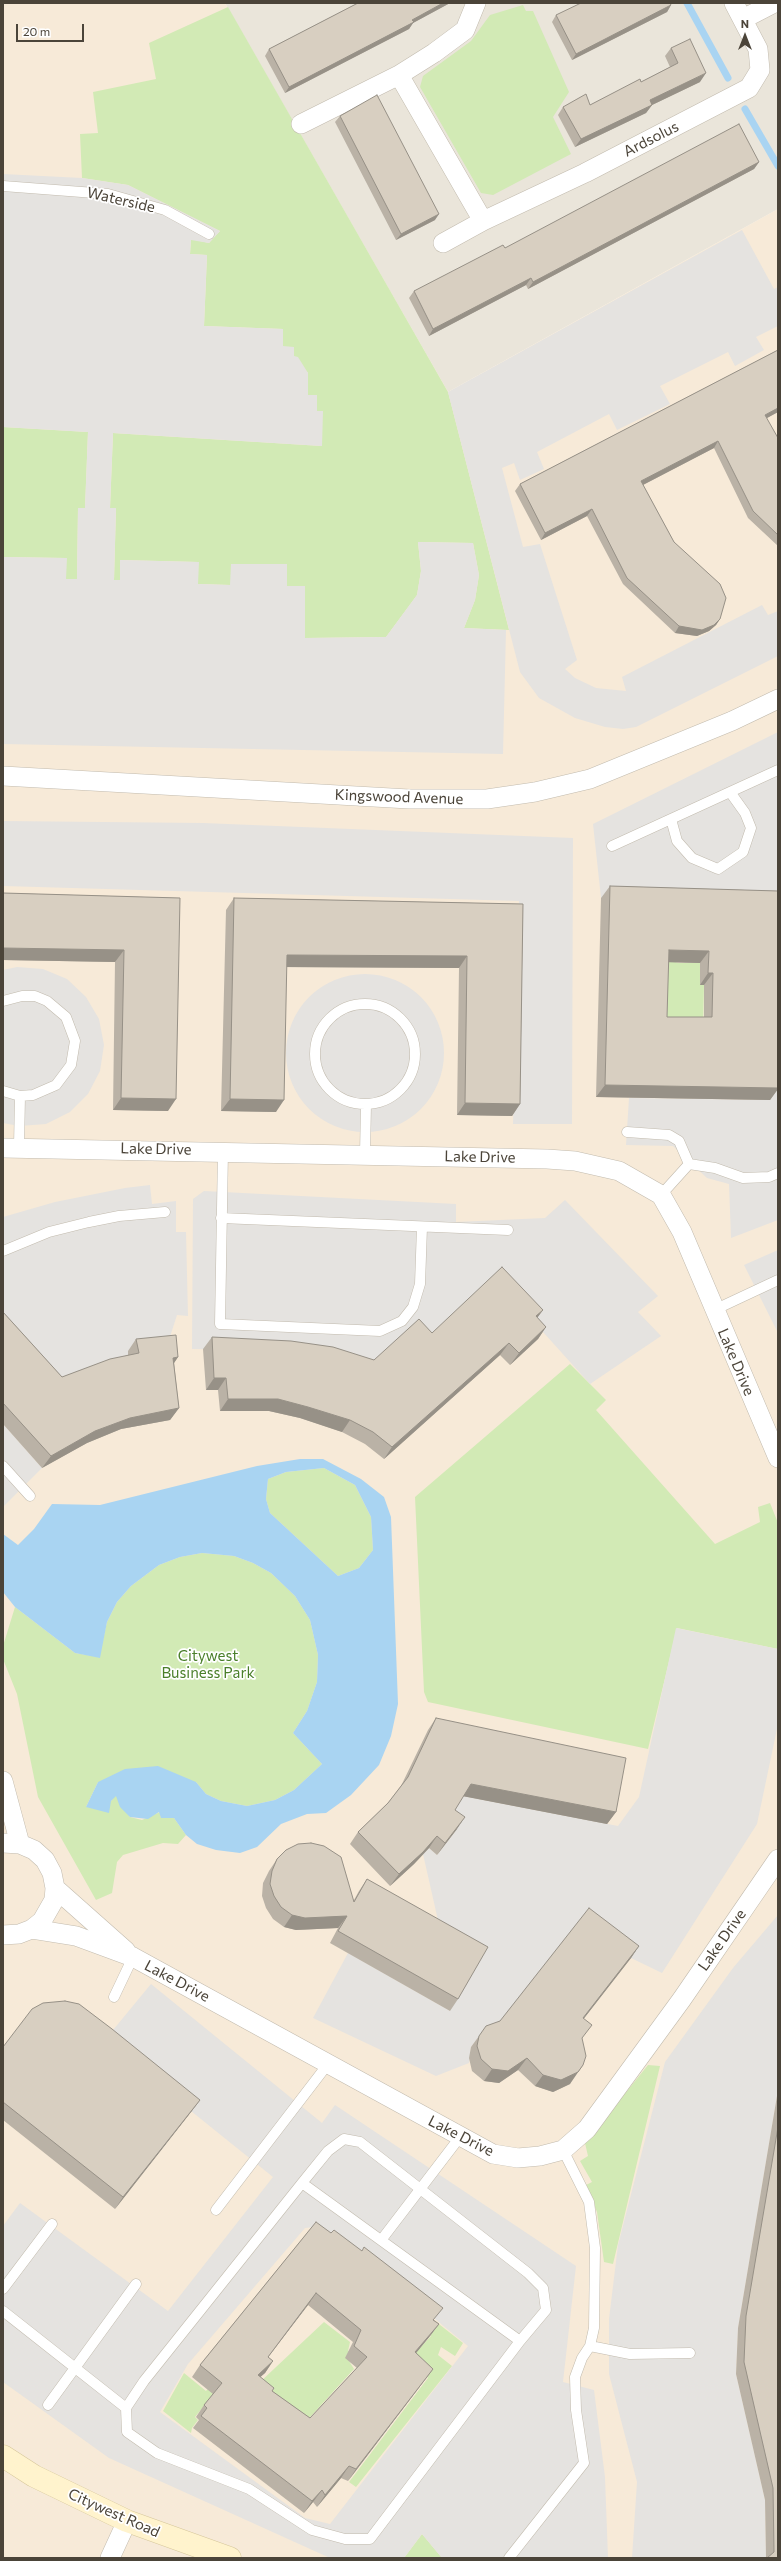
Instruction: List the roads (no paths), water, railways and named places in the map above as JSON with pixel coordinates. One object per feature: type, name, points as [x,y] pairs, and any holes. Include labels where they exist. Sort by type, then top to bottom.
[{"type":"main road","name":"Citywest Road","points":[[3,2456],[34,2476],[127,2522],[230,2558]]},
{"type":"street","points":[[301,124],[399,75],[434,53],[465,30],[476,3]]},
{"type":"street","name":"Ardsolus","points":[[443,243],[584,173],[749,88],[760,70],[758,49],[739,11],[774,3]]},
{"type":"street","points":[[399,75],[483,222]]},
{"type":"street","name":"Kingswood Avenue","points":[[3,776],[410,799],[487,799],[535,792],[590,779],[732,721],[778,699]]},
{"type":"street","name":"Lake Drive","points":[[11,1147],[365,1154],[575,1161],[619,1171],[661,1195],[682,1232],[778,1458]]},
{"type":"street","points":[[3,1781],[12,1844],[34,1850],[45,1860],[52,1873],[55,1888],[49,1911],[32,1929],[19,1934],[3,1935]]},
{"type":"street","name":"Lake Drive","points":[[32,1929],[76,1936],[133,1957],[494,2154],[518,2158],[563,2150],[587,2129],[682,1999],[778,1859]]},
{"type":"street","name":"Lake Drive","points":[[55,1888],[133,1957]]},
{"type":"street","points":[[110,2558],[127,2522]]},
{"type":"lane","name":"Waterside","points":[[3,186],[108,194],[165,210],[209,234]]},
{"type":"lane","points":[[612,846],[778,770]]},
{"type":"lane","points":[[671,819],[677,841],[692,858],[718,869],[744,852],[751,828],[745,813],[730,792]]},
{"type":"lane","points":[[3,1001],[22,996],[47,1000],[66,1017],[75,1041],[71,1065],[60,1081],[45,1092],[20,1096],[3,1091]]},
{"type":"lane","points":[[369,1004],[381,1006],[402,1020],[410,1030],[415,1055],[413,1068],[400,1089],[390,1097],[366,1104],[340,1098],[329,1089],[321,1079],[316,1066],[314,1052],[316,1039],[331,1016],[342,1008],[369,1004]]},
{"type":"lane","points":[[11,1147],[20,1096]]},
{"type":"lane","points":[[365,1154],[366,1104]]},
{"type":"lane","points":[[627,1132],[669,1135],[679,1141],[689,1164]]},
{"type":"lane","points":[[223,1151],[220,1324],[380,1331],[402,1321],[413,1307],[420,1284],[422,1227]]},
{"type":"lane","points":[[689,1164],[715,1168],[743,1178],[769,1177],[778,1173]]},
{"type":"lane","points":[[661,1195],[689,1164]]},
{"type":"lane","points":[[3,1251],[49,1232],[89,1222],[119,1216],[165,1212]]},
{"type":"lane","points":[[222,1218],[508,1230]]},
{"type":"lane","points":[[714,1310],[778,1280]]},
{"type":"lane","points":[[3,1466],[30,1496]]},
{"type":"lane","points":[[114,1997],[133,1957]]},
{"type":"lane","points":[[216,2210],[328,2064]]},
{"type":"lane","points":[[382,2239],[460,2136]]},
{"type":"lane","points":[[344,2139],[360,2142],[420,2188],[528,2273],[543,2288],[546,2310],[520,2341],[370,2538],[345,2539],[312,2530],[248,2489],[157,2453],[128,2432],[126,2408],[144,2381],[328,2150],[344,2139]]},
{"type":"lane","points":[[509,2558],[584,2463],[576,2410],[575,2377],[582,2358],[590,2346],[594,2328],[596,2255],[589,2202],[563,2150]]},
{"type":"lane","points":[[302,2183],[382,2239],[520,2341]]},
{"type":"lane","points":[[3,2289],[52,2224]]},
{"type":"lane","points":[[48,2405],[136,2284]]},
{"type":"lane","points":[[3,2312],[75,2366],[126,2408]]},
{"type":"lane","points":[[590,2346],[630,2354],[690,2353]]},
{"type":"water","points":[[300,1459],[323,1459],[361,1479],[384,1497],[391,1517],[398,1704],[391,1736],[379,1765],[351,1795],[326,1813],[307,1814],[281,1824],[257,1847],[240,1853],[216,1850],[197,1844],[186,1835],[174,1818],[161,1818],[159,1812],[148,1819],[130,1817],[120,1807],[116,1796],[111,1801],[109,1813],[86,1807],[98,1782],[125,1769],[158,1766],[196,1782],[206,1794],[221,1801],[247,1806],[275,1800],[294,1790],[322,1764],[293,1733],[307,1711],[317,1682],[318,1655],[310,1620],[295,1596],[271,1573],[253,1563],[234,1556],[202,1553],[180,1557],[159,1565],[131,1586],[117,1602],[107,1622],[100,1658],[75,1653],[15,1607],[3,1592],[3,1534],[18,1545],[34,1529],[52,1504],[100,1505],[257,1466]],"holes":[[[324,1468],[355,1485],[371,1517],[373,1550],[359,1568],[338,1576],[270,1513],[266,1499],[268,1479],[286,1472]]]},
{"type":"waterway","points":[[687,3],[728,78]]},
{"type":"waterway","points":[[745,109],[778,166]]},
{"type":"park label","name":"Citywest Business Park","points":[[208,1664]]}]
